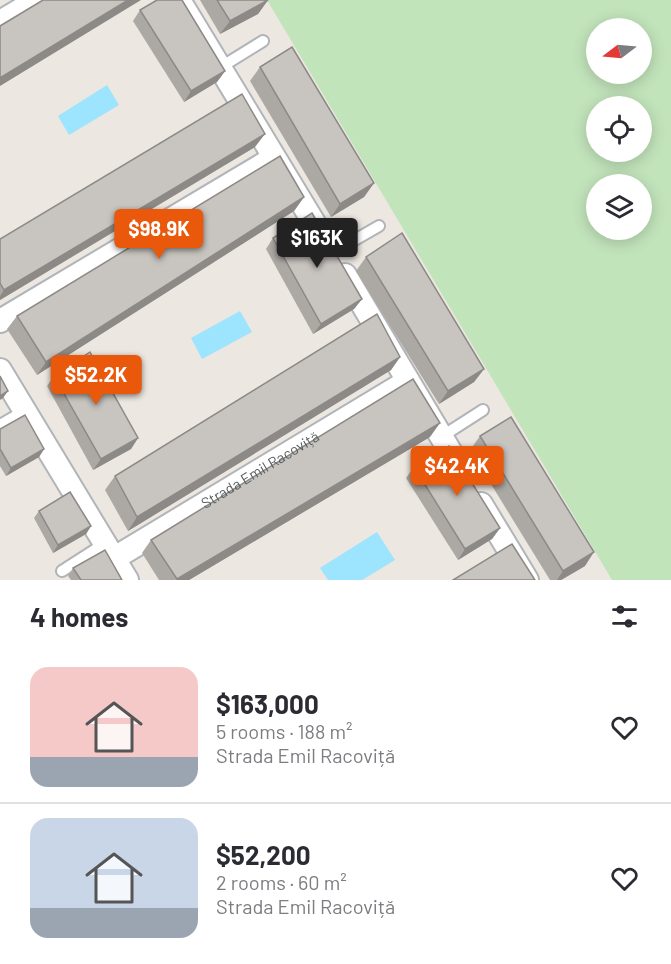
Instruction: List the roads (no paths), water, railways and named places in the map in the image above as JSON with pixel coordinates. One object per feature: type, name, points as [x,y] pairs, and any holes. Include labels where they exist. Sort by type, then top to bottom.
[{"type":"street","points":[[0,22],[37,0]]},
{"type":"street","points":[[179,0],[527,580]]},
{"type":"street","points":[[0,321],[274,158]]},
{"type":"street","points":[[0,370],[126,580]]},
{"type":"street","name":"Strada Emil Racoviță","points":[[109,551],[408,381]]},
{"type":"lane","points":[[221,68],[263,41]]},
{"type":"lane","points":[[332,253],[379,226]]},
{"type":"lane","points":[[441,437],[483,410]]},
{"type":"lane","points":[[0,425],[24,411]]},
{"type":"lane","points":[[62,571],[109,551]]},
{"type":"water","points":[[107,85],[119,105],[69,135],[58,116]]},
{"type":"water","points":[[240,311],[252,332],[202,359],[191,338]]},
{"type":"water","points":[[377,532],[395,560],[362,580],[328,580],[320,568]]}]
